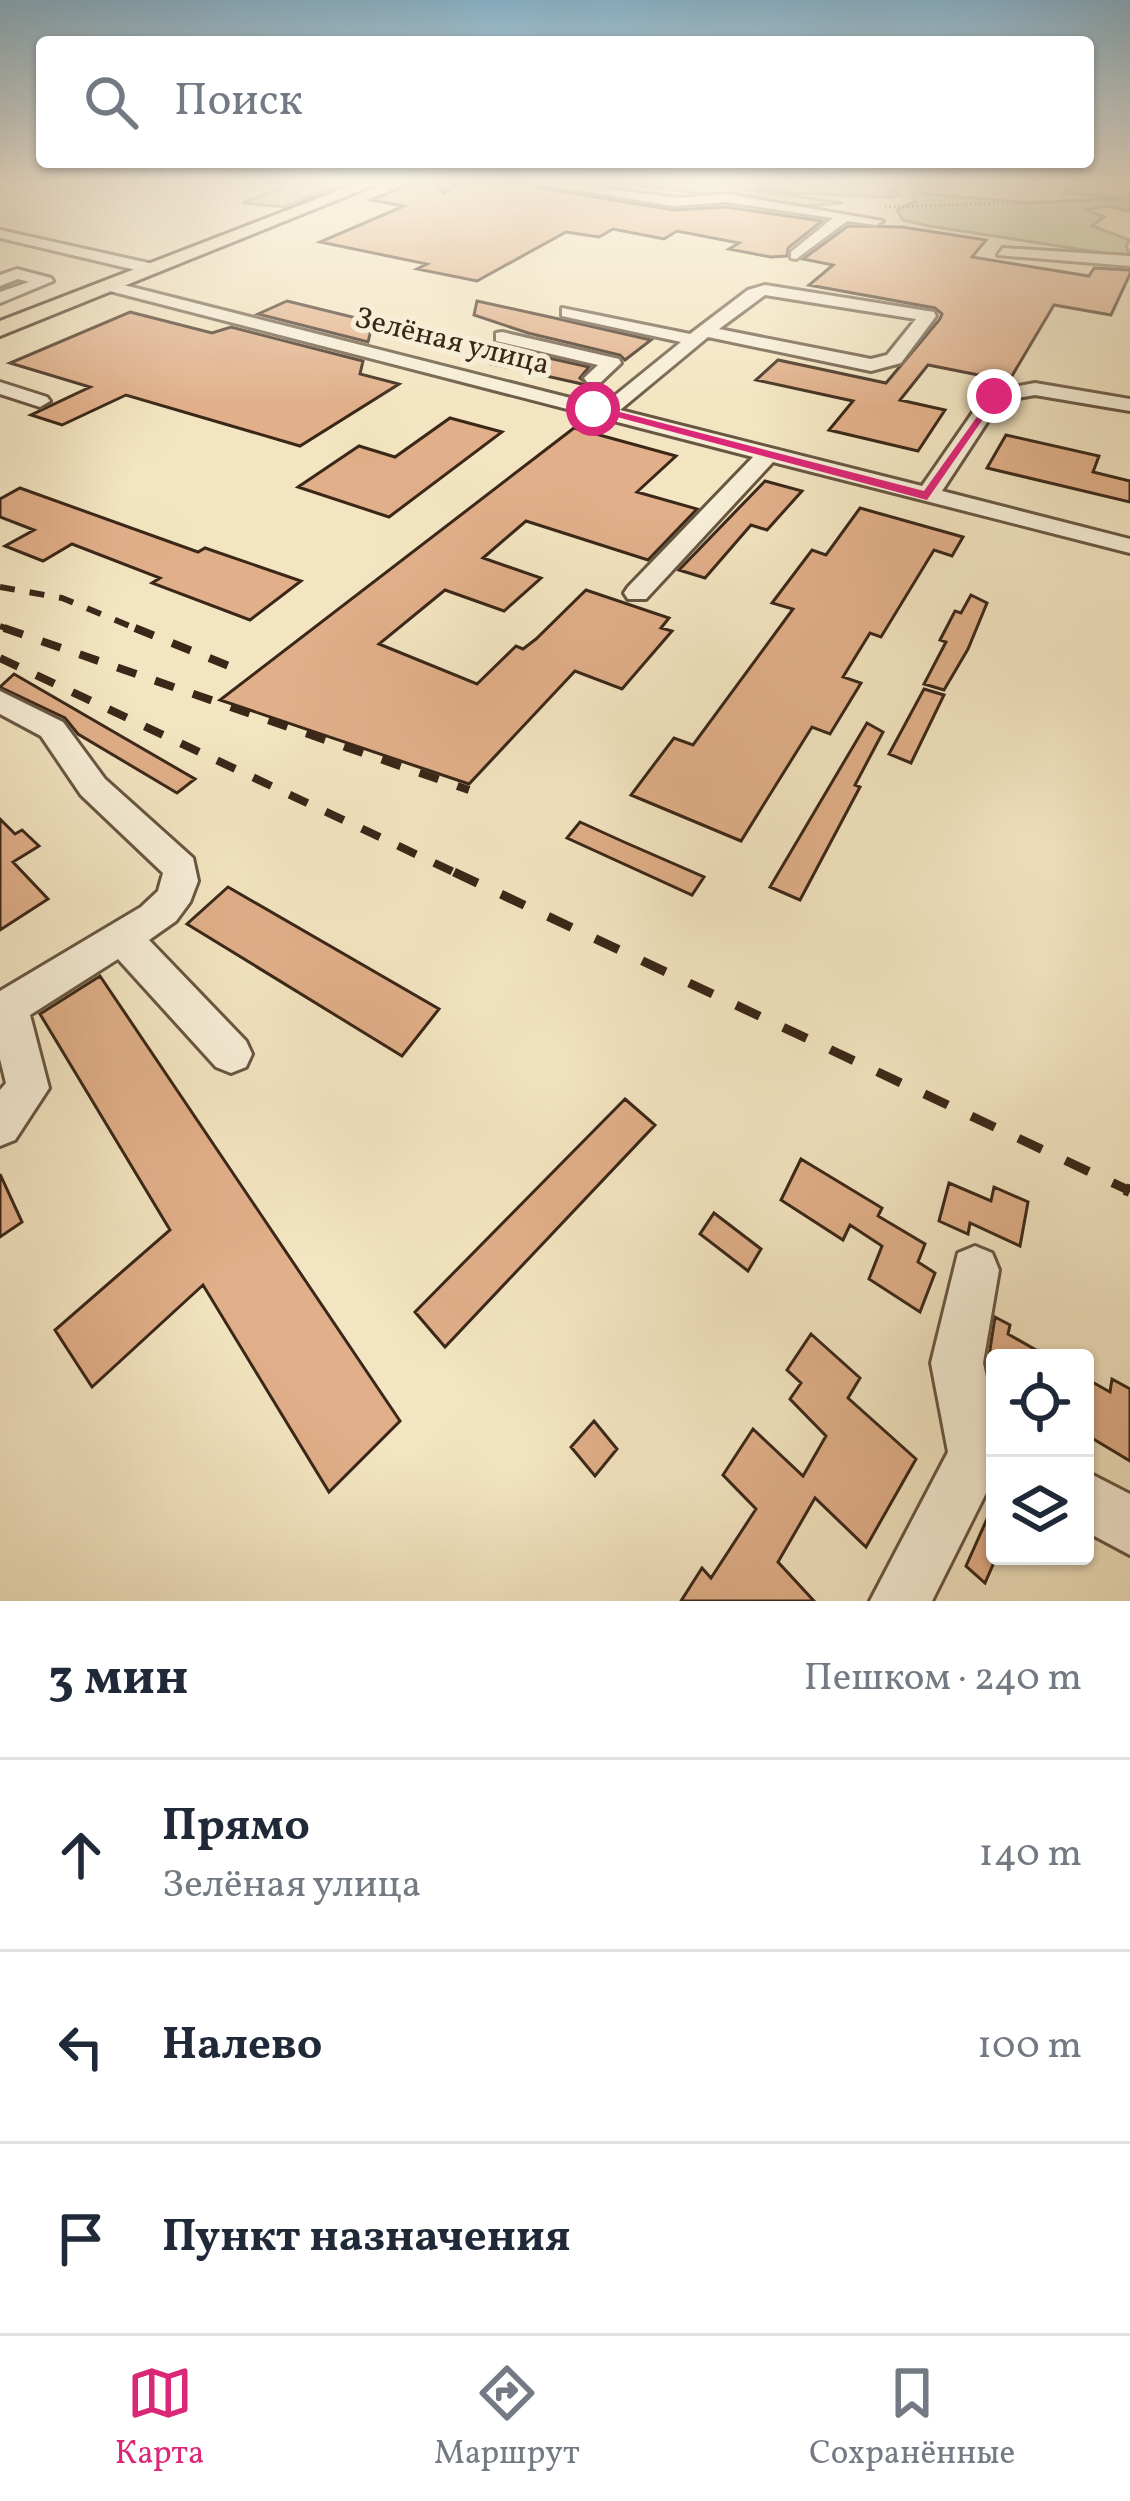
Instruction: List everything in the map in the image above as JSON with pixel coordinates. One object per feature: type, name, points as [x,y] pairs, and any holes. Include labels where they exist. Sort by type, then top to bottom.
[{"type":"main road","points":[[0,329],[181,258]]},
{"type":"street","points":[[104,258],[153,269]]},
{"type":"street","points":[[0,280],[17,274],[45,281],[0,298]]},
{"type":"street","name":"Зелёная улица","points":[[108,286],[1130,547]]},
{"type":"street","points":[[600,411],[754,293],[788,290],[928,316],[894,359],[871,364],[705,331]]},
{"type":"street","points":[[674,335],[708,304]]},
{"type":"street","points":[[568,312],[683,337],[600,411]]},
{"type":"street","points":[[502,338],[612,363],[648,365]]},
{"type":"street","points":[[594,377],[612,363]]},
{"type":"street","points":[[0,388],[40,400]]},
{"type":"street","points":[[927,496],[994,396],[1035,388],[1130,405]]},
{"type":"street","points":[[637,593],[768,454]]},
{"type":"street","points":[[0,1125],[28,1088],[8,1007],[167,909],[183,887],[182,868],[93,787],[52,729],[2,704]]},
{"type":"street","points":[[122,937],[231,1054]]},
{"type":"street","points":[[900,1601],[986,1458],[957,1363],[975,1270]]},
{"type":"street","points":[[1094,1504],[1130,1526]]},
{"type":"building","points":[[396,258],[519,258],[477,281],[417,269],[427,264]]},
{"type":"building","points":[[976,258],[1089,276],[1094,268],[1130,270],[1130,274],[1111,315],[1054,305],[1009,381],[928,365],[900,400],[945,410],[918,451],[829,430],[853,401],[756,380],[778,360],[886,383],[942,314],[935,308],[809,285],[833,265],[803,259]]},
{"type":"building","points":[[287,301],[373,322],[368,342],[258,314]]},
{"type":"building","points":[[477,301],[651,340],[625,360],[474,315]]},
{"type":"building","points":[[130,312],[212,333],[231,327],[363,361],[360,374],[399,384],[300,446],[126,395],[62,425],[31,415],[90,387],[10,363]]},
{"type":"building","points":[[513,350],[589,367],[580,378],[591,386],[492,364]]},
{"type":"building","points":[[450,418],[502,432],[389,517],[298,487],[359,446],[395,457]]},
{"type":"building","points":[[574,428],[676,456],[637,492],[697,509],[648,560],[526,521],[483,558],[541,578],[504,611],[445,590],[379,644],[477,684],[516,646],[523,649],[536,639],[586,590],[669,618],[661,628],[672,631],[622,689],[575,671],[469,784],[220,700]]},
{"type":"building","points":[[1006,435],[1099,456],[1093,472],[1130,481],[1130,502],[987,468]]},
{"type":"building","points":[[765,481],[802,491],[767,530],[751,525],[705,578],[679,570]]},
{"type":"building","points":[[20,488],[198,552],[205,548],[301,581],[250,620],[152,583],[160,578],[72,544],[43,561],[5,546],[34,530],[0,517],[0,499]]},
{"type":"building","points":[[860,508],[963,537],[952,556],[934,550],[881,637],[870,633],[843,677],[861,683],[830,734],[812,727],[741,841],[631,795],[674,738],[693,745],[793,609],[772,603],[812,550],[826,555]]},
{"type":"building","points":[[971,595],[987,603],[968,649],[944,690],[924,684],[946,642],[940,640],[955,611],[961,613]]},
{"type":"building","points":[[14,674],[195,779],[177,793],[78,734],[65,718],[0,687]]},
{"type":"building","points":[[924,689],[944,695],[911,763],[889,754]]},
{"type":"building","points":[[867,723],[883,732],[855,785],[860,787],[800,900],[770,887]]},
{"type":"building","points":[[0,819],[15,834],[22,830],[39,846],[13,862],[48,899],[0,930]]},
{"type":"building","points":[[580,822],[704,877],[692,895],[567,838]]},
{"type":"building","points":[[228,887],[439,1009],[402,1056],[187,924]]},
{"type":"building","points":[[100,976],[400,1421],[329,1492],[203,1285],[92,1387],[55,1330],[170,1230],[40,1014]]},
{"type":"building","points":[[625,1099],[655,1125],[445,1347],[415,1312]]},
{"type":"building","points":[[801,1159],[882,1208],[878,1216],[925,1244],[918,1262],[935,1273],[920,1312],[869,1279],[882,1246],[850,1225],[843,1240],[781,1200]]},
{"type":"building","points":[[0,1174],[22,1222],[0,1237]]},
{"type":"building","points":[[949,1183],[991,1201],[994,1187],[1028,1202],[1020,1246],[970,1223],[968,1234],[939,1221]]},
{"type":"building","points":[[714,1213],[761,1249],[748,1271],[700,1234]]},
{"type":"building","points":[[995,1317],[1010,1325],[1008,1334],[1034,1349],[990,1349]]},
{"type":"building","points":[[811,1334],[860,1378],[848,1398],[916,1459],[866,1547],[815,1498],[778,1562],[814,1601],[681,1601],[702,1568],[711,1578],[756,1509],[723,1475],[753,1429],[803,1476],[826,1436],[790,1399],[801,1383],[787,1370]]},
{"type":"building","points":[[1112,1379],[1130,1389],[1130,1461],[1094,1439],[1094,1383],[1110,1392]]},
{"type":"building","points":[[594,1421],[617,1449],[595,1476],[571,1447]]},
{"type":"building","points":[[986,1521],[986,1565],[993,1565],[985,1583],[966,1566]]},
{"type":"railway","points":[[0,587],[62,598],[142,631]]},
{"type":"railway","points":[[0,626],[13,631]]},
{"type":"railway","points":[[4,628],[469,790]]},
{"type":"railway","points":[[135,628],[229,666]]},
{"type":"railway","points":[[0,658],[460,875]]},
{"type":"railway","points":[[454,872],[1130,1191],[1125,1189]]},
{"type":"route","points":[[593,409],[927,496],[994,396]]}]
